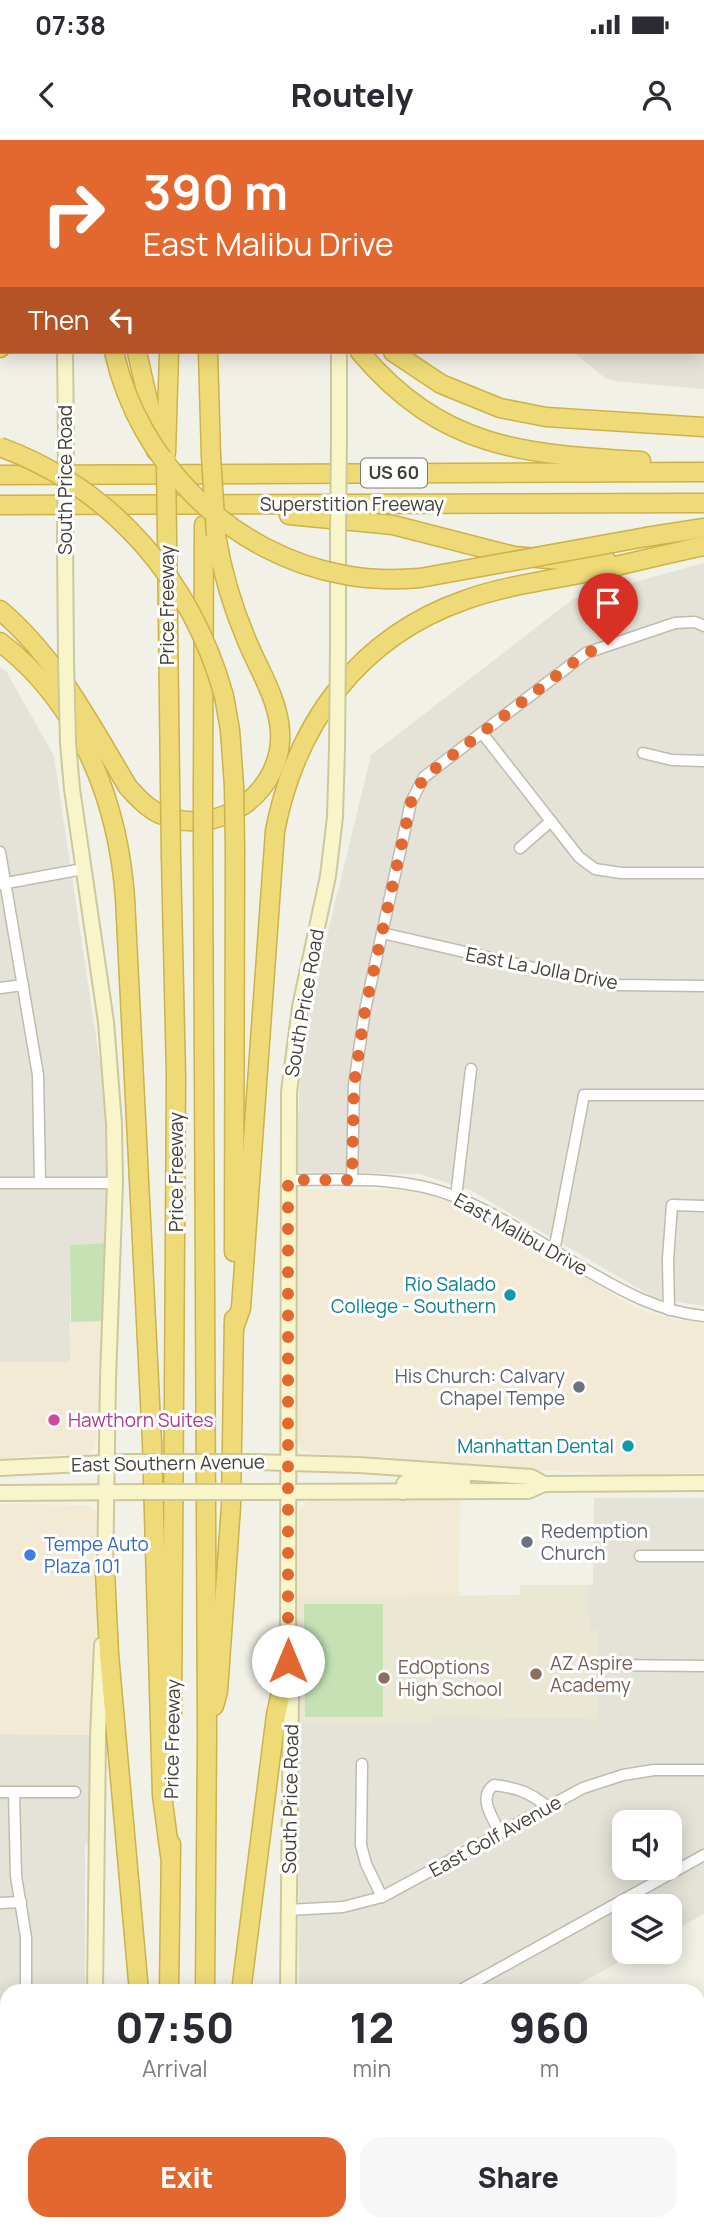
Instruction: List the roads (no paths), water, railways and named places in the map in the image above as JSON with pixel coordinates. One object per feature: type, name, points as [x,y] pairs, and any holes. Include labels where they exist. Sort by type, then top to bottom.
[{"type":"highway","points":[[115,354],[124,388],[142,428],[181,482],[212,512],[243,536],[303,565],[385,580],[420,578],[704,528]]},
{"type":"highway","points":[[138,354],[161,457]]},
{"type":"highway","name":"Price Freeway","points":[[169,354],[161,457],[175,995],[176,1243],[169,1984]]},
{"type":"highway","name":"Price Freeway","points":[[205,1984],[207,1737],[203,788],[210,530],[207,354]]},
{"type":"highway","points":[[362,354],[385,379],[425,411],[488,441],[520,450],[558,455],[704,462]]},
{"type":"highway","points":[[396,354],[441,384],[500,408],[546,417],[704,427]]},
{"type":"highway","points":[[0,447],[33,461],[73,484],[104,507],[144,544],[170,578],[207,643],[224,696],[230,730],[235,850],[231,1506],[218,1691],[207,1737]]},
{"type":"highway","points":[[0,466],[85,475]]},
{"type":"highway","name":"Superstition Freeway","points":[[0,475],[704,472]]},
{"type":"highway","name":"Superstition Freeway","points":[[0,505],[704,503]]},
{"type":"highway","points":[[135,504],[369,521],[514,556],[541,559],[602,561],[680,551]]},
{"type":"highway","points":[[0,610],[29,637],[56,669],[136,796],[153,810],[174,819],[199,821],[228,815],[252,800],[268,778],[277,762],[280,730],[274,701],[230,601],[210,530]]},
{"type":"highway","points":[[234,1328],[241,1308],[275,831],[287,780],[310,729],[327,702],[356,669],[397,634],[429,615],[482,594],[704,546]]},
{"type":"highway","points":[[0,642],[29,669],[62,708],[78,733],[101,781],[116,828],[120,853],[126,922],[152,1442],[162,1795],[170,1855]]},
{"type":"highway","points":[[105,1571],[109,1654],[138,1984]]},
{"type":"highway","points":[[241,1984],[276,1716],[288,1661]]},
{"type":"main road","name":"South Price Road","points":[[65,354],[68,743],[110,1060],[114,1124],[115,1183],[105,1571],[98,1738],[96,1984]]},
{"type":"main road","name":"South Price Road","points":[[288,1984],[291,1691],[288,1661],[290,1073],[300,1007],[328,876],[335,817],[339,354]]},
{"type":"main road","name":"East Southern Avenue","points":[[0,1468],[106,1462],[288,1462],[538,1480],[704,1483]]},
{"type":"main road","name":"East Southern Avenue","points":[[0,1493],[528,1491],[538,1480]]},
{"type":"street","points":[[352,1180],[354,1085],[365,1010],[411,802],[424,777],[586,653],[675,623],[695,622],[704,626]]},
{"type":"street","points":[[482,733],[579,857],[596,869],[621,873],[704,873]]},
{"type":"street","points":[[643,753],[671,760],[704,761]]},
{"type":"street","points":[[520,848],[551,821]]},
{"type":"street","points":[[0,852],[3,884],[38,1075],[40,1183]]},
{"type":"street","points":[[3,884],[83,869]]},
{"type":"street","name":"East La Jolla Drive","points":[[382,933],[582,979],[619,985],[704,986]]},
{"type":"street","points":[[0,988],[23,985]]},
{"type":"street","points":[[456,1197],[471,1069]]},
{"type":"street","points":[[554,1251],[584,1095],[704,1095]]},
{"type":"street","name":"East Malibu Drive","points":[[288,1180],[390,1182],[425,1187],[456,1197],[633,1297],[669,1310],[704,1316]]},
{"type":"street","points":[[0,1183],[115,1183]]},
{"type":"street","points":[[669,1310],[668,1259],[672,1205],[704,1206]]},
{"type":"street","points":[[640,1556],[704,1556]]},
{"type":"street","points":[[603,1665],[704,1666]]},
{"type":"street","points":[[362,1764],[361,1845],[366,1864],[382,1897]]},
{"type":"street","name":"East Golf Avenue","points":[[288,1910],[334,1909],[382,1897],[583,1788],[623,1775],[654,1770],[704,1770]]},
{"type":"street","points":[[500,1833],[485,1796],[487,1790],[494,1785],[531,1794],[548,1807]]},
{"type":"street","points":[[0,1792],[75,1792]]},
{"type":"street","points":[[14,1793],[14,1856],[26,1937],[26,1984]]},
{"type":"street","points":[[471,1984],[704,1855]]},
{"type":"street","points":[[0,1902],[21,1902]]},
{"type":"place","name":"Rio Salado College - Southern","points":[[510,1295]]},
{"type":"place","name":"His Church: Calvary Chapel Tempe","points":[[579,1387]]},
{"type":"place","name":"Hawthorn Suites","points":[[54,1420]]},
{"type":"place","name":"Manhattan Dental","points":[[628,1446]]},
{"type":"place","name":"Redemption Church","points":[[527,1542]]},
{"type":"place","name":"Tempe Auto Plaza 101","points":[[30,1555]]},
{"type":"place","name":"AZ Aspire Academy","points":[[536,1674]]},
{"type":"place","name":"EdOptions High School","points":[[384,1678]]}]
